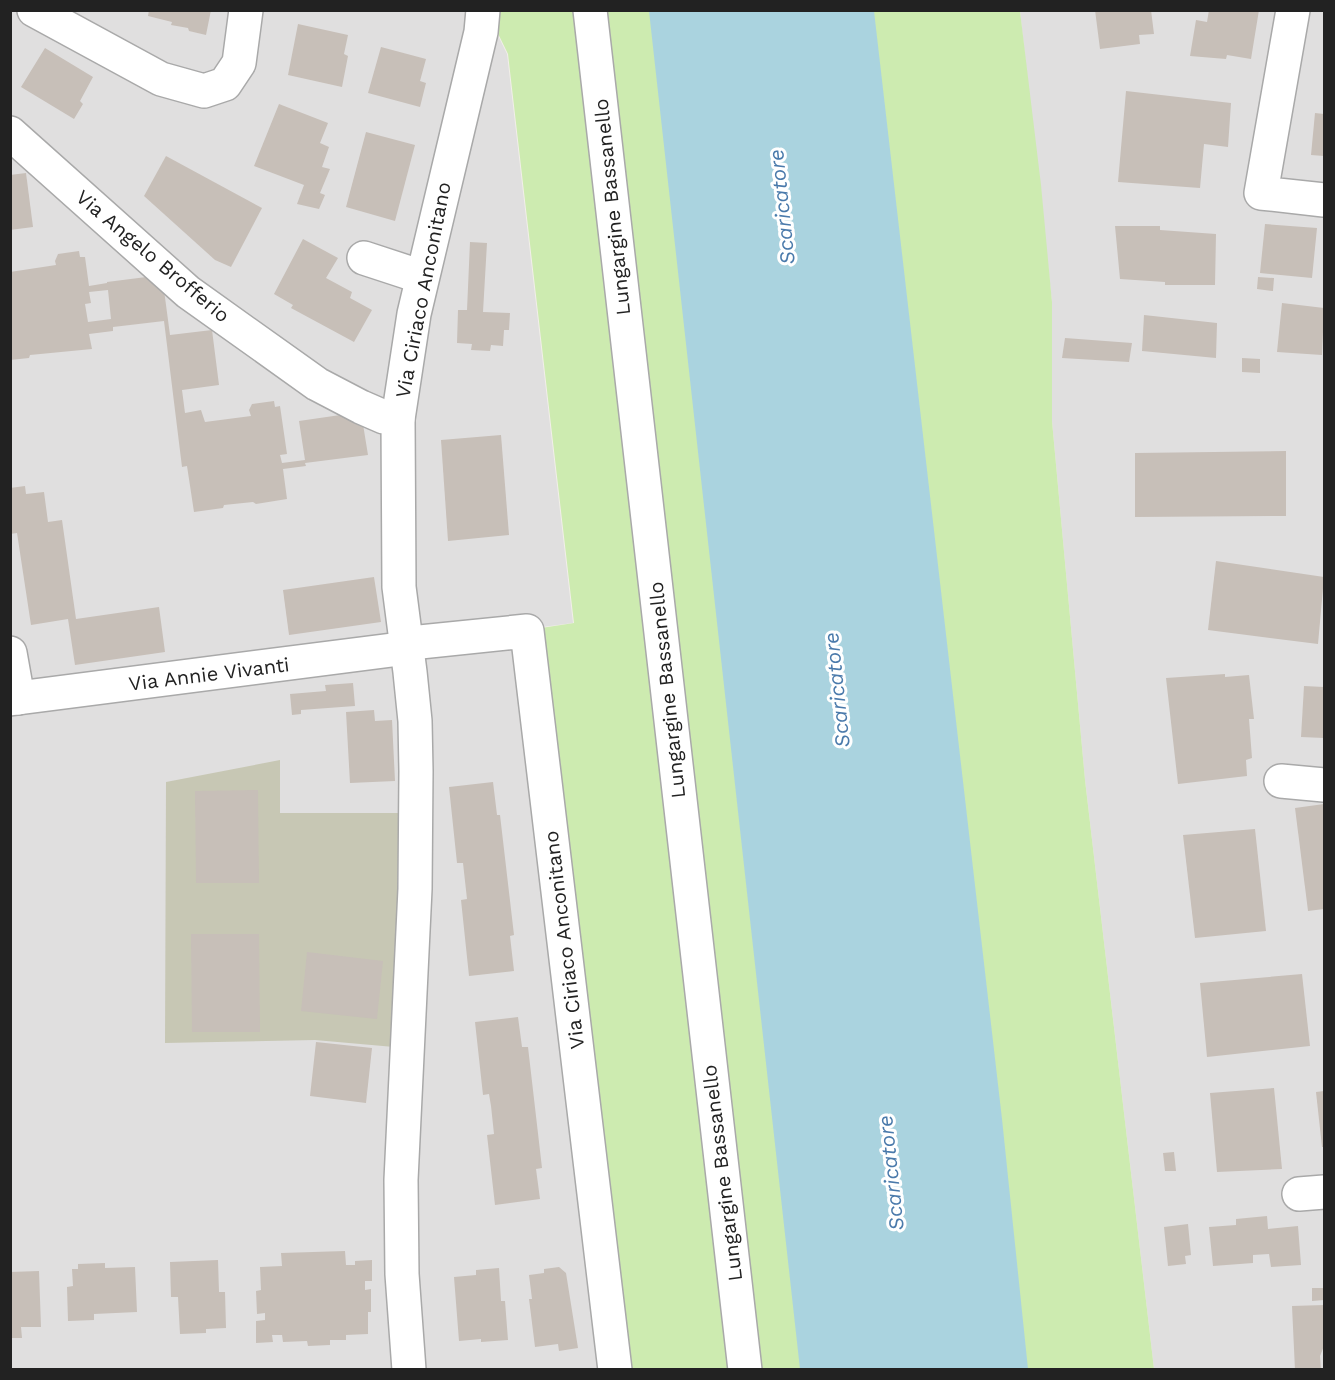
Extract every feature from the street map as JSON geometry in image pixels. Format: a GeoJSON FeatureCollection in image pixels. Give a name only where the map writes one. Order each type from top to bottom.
{"type":"FeatureCollection","features":[{"type":"Feature","properties":{"kind":"street"},"geometry":{"type":"LineString","coordinates":[[34,10],[161,80],[204,91],[225,84],[239,63],[246,10]]}},
{"type":"Feature","properties":{"kind":"street","name":"Via Ciriaco Anconitano"},"geometry":{"type":"LineString","coordinates":[[410,1370],[402,1274],[401,1180],[415,889],[416,771],[415,721],[399,587],[398,419],[414,314],[481,32],[483,10]]}},
{"type":"Feature","properties":{"kind":"street","name":"Lungargine Bassanello"},"geometry":{"type":"LineString","coordinates":[[590,10],[745,1370]]}},
{"type":"Feature","properties":{"kind":"street"},"geometry":{"type":"LineString","coordinates":[[1293,10],[1261,193],[1324,200]]}},
{"type":"Feature","properties":{"kind":"street","name":"Via Angelo Brofferio"},"geometry":{"type":"LineString","coordinates":[[10,134],[188,292],[317,384],[384,417],[398,419]]}},
{"type":"Feature","properties":{"kind":"street"},"geometry":{"type":"LineString","coordinates":[[364,258],[422,277]]}},
{"type":"Feature","properties":{"kind":"street","name":"Via Ciriaco Anconitano"},"geometry":{"type":"LineString","coordinates":[[406,646],[420,642],[527,631],[615,1370]]}},
{"type":"Feature","properties":{"kind":"street","name":"Via Annie Vivanti"},"geometry":{"type":"LineString","coordinates":[[14,699],[392,651],[406,646]]}},
{"type":"Feature","properties":{"kind":"street"},"geometry":{"type":"LineString","coordinates":[[10,653],[14,699]]}},
{"type":"Feature","properties":{"kind":"street"},"geometry":{"type":"LineString","coordinates":[[1281,781],[1324,785]]}},
{"type":"Feature","properties":{"kind":"shaded area"},"geometry":{"type":"Polygon","coordinates":[[[10,11],[486,11],[507,54],[573,623],[527,629],[613,1369],[11,1369],[10,11]]]}},
{"type":"Feature","properties":{"kind":"shaded area"},"geometry":{"type":"Polygon","coordinates":[[[1020,11],[1324,11],[1324,1369],[1154,1369],[1085,780],[1052,421],[1052,302],[1020,11]]]}},
{"type":"Feature","properties":{"kind":"shaded area"},"geometry":{"type":"Polygon","coordinates":[[[280,760],[280,813],[399,813],[394,1047],[315,1040],[165,1043],[166,782],[280,760]]]}},
{"type":"Feature","properties":{"kind":"green space"},"geometry":{"type":"Polygon","coordinates":[[[487,11],[1020,11],[1041,185],[1052,302],[1052,421],[1085,780],[1154,1369],[616,1369],[528,630],[574,623],[508,54],[487,11]]]}},
{"type":"Feature","properties":{"kind":"water","name":"Scaricatore"},"geometry":{"type":"Polygon","coordinates":[[[649,11],[874,11],[1002,1119],[1028,1369],[800,1369],[649,11]]]}},
{"type":"Feature","properties":{"kind":"building"},"geometry":{"type":"Polygon","coordinates":[[[149,10],[211,10],[206,35],[148,16],[149,10]]]}},
{"type":"Feature","properties":{"kind":"building"},"geometry":{"type":"Polygon","coordinates":[[[1095,10],[1151,10],[1154,34],[1139,35],[1140,44],[1100,49],[1095,10]]]}},
{"type":"Feature","properties":{"kind":"building"},"geometry":{"type":"Polygon","coordinates":[[[1209,10],[1259,10],[1251,59],[1227,55],[1226,59],[1190,56],[1196,20],[1207,22],[1209,10]]]}},
{"type":"Feature","properties":{"kind":"building"},"geometry":{"type":"Polygon","coordinates":[[[298,24],[348,35],[344,54],[348,56],[342,87],[288,75],[298,24]]]}},
{"type":"Feature","properties":{"kind":"building"},"geometry":{"type":"Polygon","coordinates":[[[381,47],[426,59],[420,81],[426,83],[420,107],[368,93],[381,47]]]}},
{"type":"Feature","properties":{"kind":"building"},"geometry":{"type":"Polygon","coordinates":[[[45,48],[93,77],[80,101],[83,104],[74,119],[21,87],[45,48]]]}},
{"type":"Feature","properties":{"kind":"building"},"geometry":{"type":"Polygon","coordinates":[[[1126,91],[1231,103],[1228,147],[1204,144],[1200,188],[1118,182],[1126,91]]]}},
{"type":"Feature","properties":{"kind":"building"},"geometry":{"type":"Polygon","coordinates":[[[279,104],[328,123],[320,143],[329,147],[322,167],[330,169],[320,193],[325,195],[319,209],[297,204],[304,185],[254,166],[279,104]]]}},
{"type":"Feature","properties":{"kind":"building"},"geometry":{"type":"Polygon","coordinates":[[[1315,113],[1324,114],[1324,156],[1311,155],[1315,113]]]}},
{"type":"Feature","properties":{"kind":"building"},"geometry":{"type":"Polygon","coordinates":[[[366,132],[415,145],[395,221],[346,207],[366,132]]]}},
{"type":"Feature","properties":{"kind":"building"},"geometry":{"type":"Polygon","coordinates":[[[166,156],[262,208],[231,267],[215,260],[144,196],[166,156]]]}},
{"type":"Feature","properties":{"kind":"building"},"geometry":{"type":"Polygon","coordinates":[[[26,173],[33,227],[10,230],[10,175],[26,173]]]}},
{"type":"Feature","properties":{"kind":"building"},"geometry":{"type":"Polygon","coordinates":[[[1265,224],[1317,228],[1312,278],[1260,273],[1265,224]]]}},
{"type":"Feature","properties":{"kind":"building"},"geometry":{"type":"Polygon","coordinates":[[[1115,226],[1160,226],[1160,230],[1216,234],[1215,285],[1165,285],[1165,282],[1120,279],[1115,226]]]}},
{"type":"Feature","properties":{"kind":"building"},"geometry":{"type":"Polygon","coordinates":[[[303,239],[338,258],[326,278],[352,292],[350,298],[372,310],[354,342],[291,308],[293,305],[274,294],[303,239]]]}},
{"type":"Feature","properties":{"kind":"building"},"geometry":{"type":"Polygon","coordinates":[[[470,242],[487,243],[483,312],[510,313],[509,330],[504,330],[503,346],[491,345],[490,351],[471,350],[472,344],[457,343],[458,310],[467,310],[470,242]]]}},
{"type":"Feature","properties":{"kind":"building"},"geometry":{"type":"Polygon","coordinates":[[[79,251],[80,257],[85,257],[89,286],[162,275],[170,335],[212,330],[219,385],[182,390],[185,413],[201,410],[205,422],[251,416],[249,410],[252,404],[274,401],[275,407],[280,406],[287,454],[280,455],[282,463],[305,460],[299,421],[361,412],[368,455],[305,463],[306,466],[283,469],[287,499],[256,504],[253,502],[224,505],[223,508],[194,512],[187,466],[182,467],[164,321],[113,327],[113,331],[89,334],[92,349],[30,355],[29,358],[10,360],[10,272],[56,265],[58,254],[79,251]],[[108,290],[89,292],[91,303],[85,304],[88,322],[111,319],[108,290]]]}},
{"type":"Feature","properties":{"kind":"building"},"geometry":{"type":"Polygon","coordinates":[[[1258,277],[1274,278],[1273,291],[1257,289],[1258,277]]]}},
{"type":"Feature","properties":{"kind":"building"},"geometry":{"type":"Polygon","coordinates":[[[1282,303],[1324,308],[1322,355],[1277,352],[1282,303]]]}},
{"type":"Feature","properties":{"kind":"building"},"geometry":{"type":"Polygon","coordinates":[[[1144,315],[1217,323],[1216,358],[1142,351],[1144,315]]]}},
{"type":"Feature","properties":{"kind":"building"},"geometry":{"type":"Polygon","coordinates":[[[1065,338],[1132,343],[1129,362],[1062,358],[1065,338]]]}},
{"type":"Feature","properties":{"kind":"building"},"geometry":{"type":"Polygon","coordinates":[[[1242,358],[1260,359],[1260,373],[1242,372],[1242,358]]]}},
{"type":"Feature","properties":{"kind":"building"},"geometry":{"type":"Polygon","coordinates":[[[501,435],[509,535],[448,541],[441,440],[501,435]]]}},
{"type":"Feature","properties":{"kind":"building"},"geometry":{"type":"Polygon","coordinates":[[[1286,451],[1286,516],[1135,517],[1135,453],[1286,451]]]}},
{"type":"Feature","properties":{"kind":"building"},"geometry":{"type":"Polygon","coordinates":[[[25,486],[26,494],[44,492],[48,522],[62,520],[76,619],[159,607],[165,652],[75,665],[68,619],[31,625],[17,533],[10,534],[10,488],[25,486]]]}},
{"type":"Feature","properties":{"kind":"building"},"geometry":{"type":"Polygon","coordinates":[[[1216,561],[1324,577],[1318,644],[1208,630],[1216,561]]]}},
{"type":"Feature","properties":{"kind":"building"},"geometry":{"type":"Polygon","coordinates":[[[374,577],[381,622],[289,635],[283,590],[374,577]]]}},
{"type":"Feature","properties":{"kind":"building"},"geometry":{"type":"Polygon","coordinates":[[[1225,674],[1225,677],[1249,675],[1254,719],[1249,719],[1252,758],[1246,760],[1247,776],[1178,784],[1166,678],[1225,674]]]}},
{"type":"Feature","properties":{"kind":"building"},"geometry":{"type":"Polygon","coordinates":[[[353,683],[355,706],[301,710],[301,714],[292,715],[290,694],[326,691],[325,685],[353,683]]]}},
{"type":"Feature","properties":{"kind":"building"},"geometry":{"type":"Polygon","coordinates":[[[1304,686],[1324,687],[1324,738],[1301,737],[1304,686]]]}},
{"type":"Feature","properties":{"kind":"building"},"geometry":{"type":"Polygon","coordinates":[[[374,710],[375,721],[392,720],[395,781],[350,783],[346,712],[374,710]]]}},
{"type":"Feature","properties":{"kind":"building"},"geometry":{"type":"Polygon","coordinates":[[[493,782],[497,815],[500,815],[514,935],[510,936],[514,971],[469,976],[461,900],[467,899],[463,863],[457,863],[449,787],[493,782]]]}},
{"type":"Feature","properties":{"kind":"building"},"geometry":{"type":"Polygon","coordinates":[[[258,790],[259,883],[196,883],[195,791],[258,790]]]}},
{"type":"Feature","properties":{"kind":"building"},"geometry":{"type":"Polygon","coordinates":[[[1324,804],[1324,909],[1308,911],[1295,808],[1324,804]]]}},
{"type":"Feature","properties":{"kind":"building"},"geometry":{"type":"Polygon","coordinates":[[[1255,829],[1266,931],[1195,938],[1183,835],[1255,829]]]}},
{"type":"Feature","properties":{"kind":"building"},"geometry":{"type":"Polygon","coordinates":[[[191,934],[259,934],[260,1032],[192,1032],[191,934]]]}},
{"type":"Feature","properties":{"kind":"building"},"geometry":{"type":"Polygon","coordinates":[[[307,952],[383,961],[377,1019],[301,1011],[307,952]]]}},
{"type":"Feature","properties":{"kind":"building"},"geometry":{"type":"Polygon","coordinates":[[[1302,974],[1310,1046],[1207,1057],[1200,983],[1302,974]]]}},
{"type":"Feature","properties":{"kind":"building"},"geometry":{"type":"Polygon","coordinates":[[[518,1017],[522,1047],[528,1047],[542,1168],[536,1169],[540,1199],[495,1205],[487,1135],[494,1134],[491,1106],[489,1094],[483,1095],[475,1022],[518,1017]]]}},
{"type":"Feature","properties":{"kind":"building"},"geometry":{"type":"Polygon","coordinates":[[[316,1042],[372,1048],[366,1103],[310,1096],[316,1042]]]}},
{"type":"Feature","properties":{"kind":"building"},"geometry":{"type":"Polygon","coordinates":[[[1274,1088],[1282,1169],[1217,1172],[1210,1093],[1274,1088]]]}},
{"type":"Feature","properties":{"kind":"building"},"geometry":{"type":"Polygon","coordinates":[[[1324,1091],[1324,1147],[1322,1147],[1316,1092],[1324,1091]]]}},
{"type":"Feature","properties":{"kind":"building"},"geometry":{"type":"Polygon","coordinates":[[[1174,1152],[1176,1171],[1165,1171],[1163,1153],[1174,1152]]]}},
{"type":"Feature","properties":{"kind":"building"},"geometry":{"type":"Polygon","coordinates":[[[1267,1216],[1268,1229],[1298,1226],[1301,1265],[1271,1267],[1269,1254],[1253,1255],[1253,1263],[1213,1266],[1209,1227],[1236,1225],[1236,1219],[1267,1216]]]}},
{"type":"Feature","properties":{"kind":"building"},"geometry":{"type":"Polygon","coordinates":[[[1188,1224],[1191,1255],[1185,1256],[1186,1264],[1168,1266],[1164,1227],[1188,1224]]]}},
{"type":"Feature","properties":{"kind":"building"},"geometry":{"type":"Polygon","coordinates":[[[345,1251],[346,1265],[355,1265],[355,1261],[372,1260],[372,1281],[365,1281],[365,1290],[371,1289],[368,1334],[346,1335],[346,1340],[330,1340],[330,1345],[308,1346],[307,1341],[283,1342],[282,1335],[272,1335],[273,1342],[256,1343],[256,1321],[265,1320],[265,1313],[257,1314],[256,1291],[261,1290],[260,1267],[282,1266],[281,1253],[345,1251]]]}},
{"type":"Feature","properties":{"kind":"building"},"geometry":{"type":"Polygon","coordinates":[[[218,1260],[219,1292],[225,1292],[226,1328],[206,1329],[206,1333],[180,1334],[178,1297],[171,1297],[170,1262],[218,1260]]]}},
{"type":"Feature","properties":{"kind":"building"},"geometry":{"type":"Polygon","coordinates":[[[105,1263],[105,1268],[135,1267],[137,1312],[94,1314],[94,1320],[68,1321],[67,1287],[73,1286],[72,1269],[78,1269],[78,1264],[105,1263]]]}},
{"type":"Feature","properties":{"kind":"building"},"geometry":{"type":"Polygon","coordinates":[[[559,1267],[566,1273],[578,1348],[559,1351],[558,1344],[535,1347],[529,1299],[532,1299],[529,1275],[544,1273],[544,1269],[559,1267]]]}},
{"type":"Feature","properties":{"kind":"building"},"geometry":{"type":"Polygon","coordinates":[[[499,1268],[501,1301],[505,1301],[508,1340],[459,1341],[454,1277],[476,1275],[476,1270],[499,1268]]]}},
{"type":"Feature","properties":{"kind":"building"},"geometry":{"type":"Polygon","coordinates":[[[39,1271],[41,1327],[21,1327],[22,1338],[10,1338],[10,1272],[39,1271]]]}},
{"type":"Feature","properties":{"kind":"building"},"geometry":{"type":"Polygon","coordinates":[[[1312,1288],[1324,1288],[1324,1300],[1312,1301],[1312,1288]]]}},
{"type":"Feature","properties":{"kind":"building"},"geometry":{"type":"Polygon","coordinates":[[[1324,1305],[1324,1346],[1320,1356],[1321,1370],[1295,1370],[1292,1306],[1324,1305]]]}}]}
